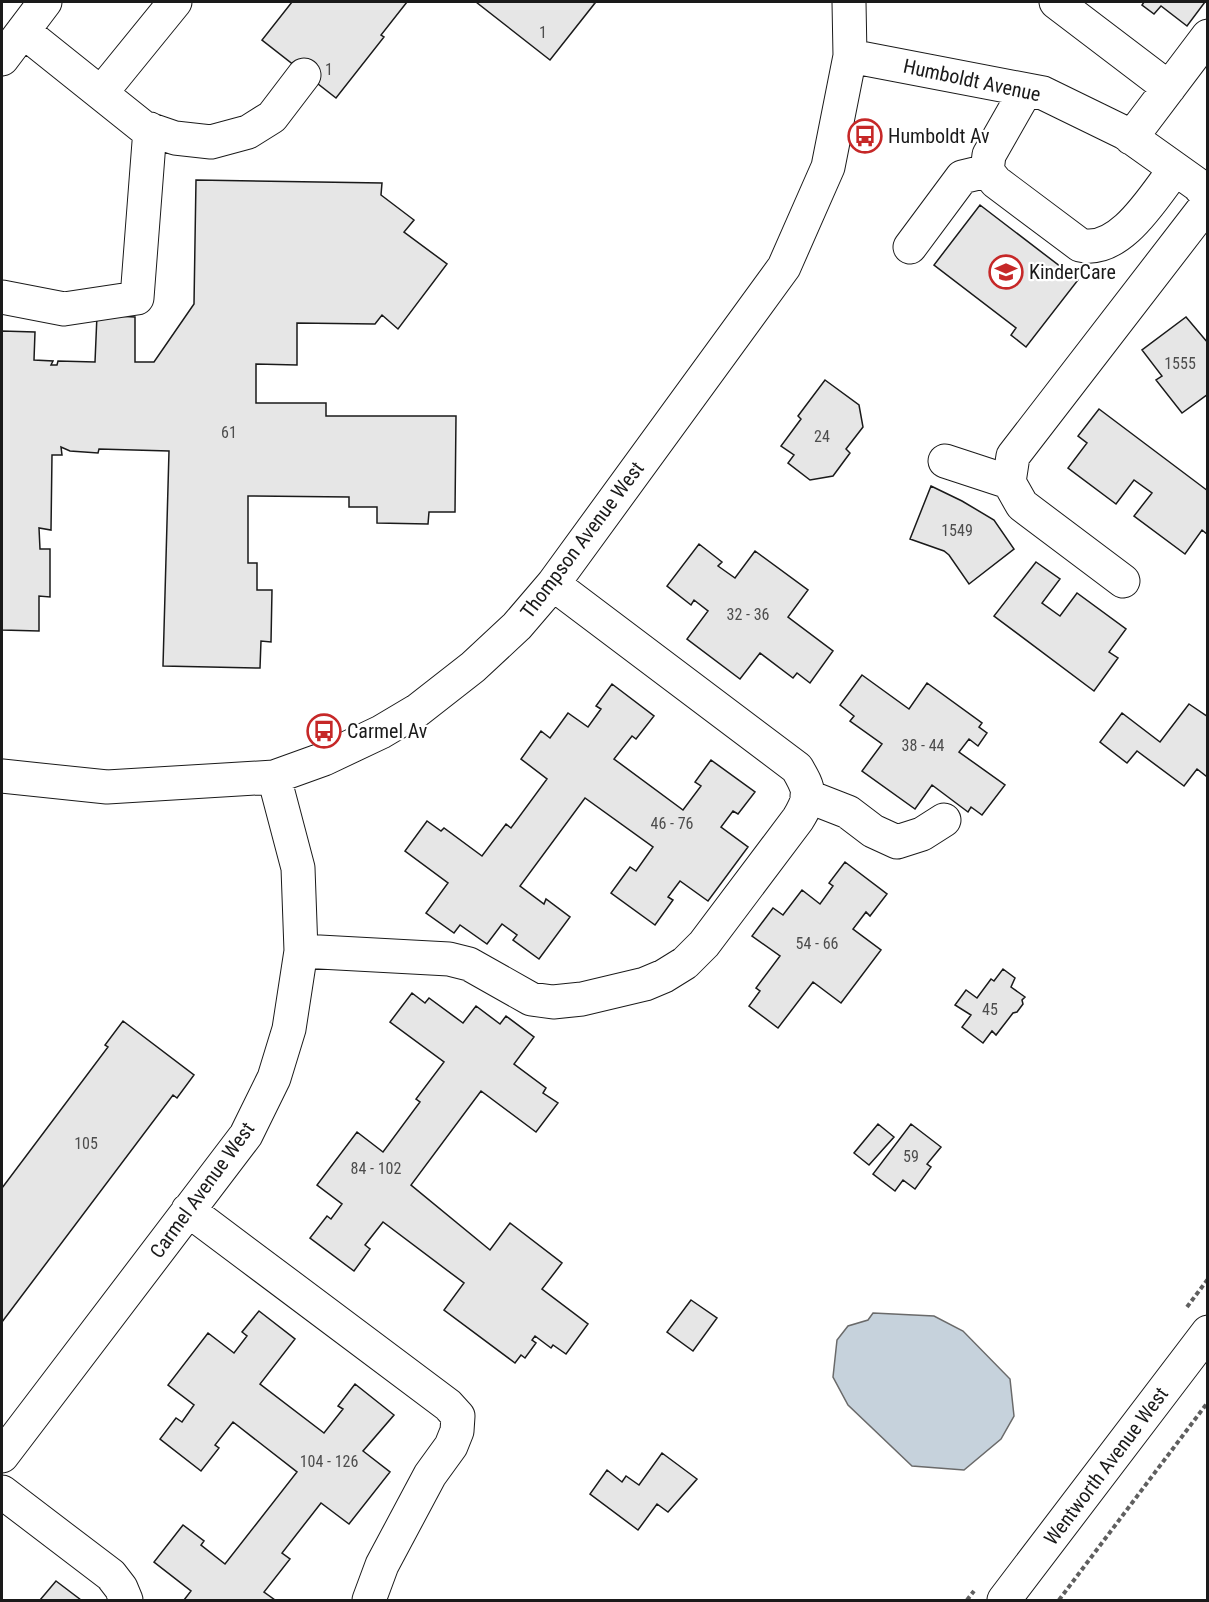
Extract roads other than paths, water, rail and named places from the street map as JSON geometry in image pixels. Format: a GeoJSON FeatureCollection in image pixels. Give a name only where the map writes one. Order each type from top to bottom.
{"type":"FeatureCollection","features":[{"type":"Feature","properties":{"kind":"street"},"geometry":{"type":"LineString","coordinates":[[2,59],[45,2]]}},
{"type":"Feature","properties":{"kind":"street"},"geometry":{"type":"LineString","coordinates":[[101,93],[175,2]]}},
{"type":"Feature","properties":{"kind":"street","name":"Thompson Avenue West"},"geometry":{"type":"LineString","coordinates":[[2,776],[107,787],[274,777],[324,759],[381,732],[418,710],[473,667],[517,626],[553,584],[784,267],[828,167],[850,56],[849,2]]}},
{"type":"Feature","properties":{"kind":"street"},"geometry":{"type":"LineString","coordinates":[[1056,2],[1169,88]]}},
{"type":"Feature","properties":{"kind":"street"},"geometry":{"type":"LineString","coordinates":[[23,31],[143,127],[175,138],[211,142],[248,132],[272,117],[304,75]]}},
{"type":"Feature","properties":{"kind":"street"},"geometry":{"type":"LineString","coordinates":[[1131,138],[1208,36]]}},
{"type":"Feature","properties":{"kind":"street","name":"Humboldt Avenue"},"geometry":{"type":"LineString","coordinates":[[850,56],[1043,93],[1131,138],[1198,185],[1208,197]]}},
{"type":"Feature","properties":{"kind":"street"},"geometry":{"type":"LineString","coordinates":[[1026,90],[989,155],[987,171],[996,182],[1080,245],[1090,248],[1104,244],[1123,232],[1141,213],[1174,169]]}},
{"type":"Feature","properties":{"kind":"street"},"geometry":{"type":"LineString","coordinates":[[2,297],[64,309],[137,298],[150,129]]}},
{"type":"Feature","properties":{"kind":"street"},"geometry":{"type":"LineString","coordinates":[[910,247],[962,177],[987,171]]}},
{"type":"Feature","properties":{"kind":"street"},"geometry":{"type":"LineString","coordinates":[[1123,581],[1022,505],[1009,482],[1012,456],[1208,203]]}},
{"type":"Feature","properties":{"kind":"street"},"geometry":{"type":"LineString","coordinates":[[945,461],[1009,482]]}},
{"type":"Feature","properties":{"kind":"street"},"geometry":{"type":"LineString","coordinates":[[301,951],[449,958],[469,964],[531,999],[553,1002],[582,999],[645,984],[685,963],[704,944],[798,819],[807,804],[807,786],[797,768],[553,584]]}},
{"type":"Feature","properties":{"kind":"street","name":"Carmel Avenue West"},"geometry":{"type":"LineString","coordinates":[[2,1455],[246,1135],[274,1078],[289,1029],[301,951],[298,868],[274,777]]}},
{"type":"Feature","properties":{"kind":"street"},"geometry":{"type":"LineString","coordinates":[[807,796],[848,812],[873,831],[897,842],[922,834],[944,820]]}},
{"type":"Feature","properties":{"kind":"street"},"geometry":{"type":"LineString","coordinates":[[188,1210],[448,1405],[458,1416],[457,1431],[451,1446],[430,1475],[387,1555],[369,1600]]}},
{"type":"Feature","properties":{"kind":"street","name":"Wentworth Avenue West"},"geometry":{"type":"LineString","coordinates":[[1004,1600],[1208,1332]]}},
{"type":"Feature","properties":{"kind":"street"},"geometry":{"type":"LineString","coordinates":[[2,1492],[111,1575],[122,1588],[126,1600]]}},
{"type":"Feature","properties":{"kind":"place","name":"Humboldt Av"},"geometry":{"type":"Point","coordinates":[865,136]}},
{"type":"Feature","properties":{"kind":"place","name":"KinderCare"},"geometry":{"type":"Point","coordinates":[1006,272]}},
{"type":"Feature","properties":{"kind":"place","name":"Carmel Av"},"geometry":{"type":"Point","coordinates":[324,731]}}]}
